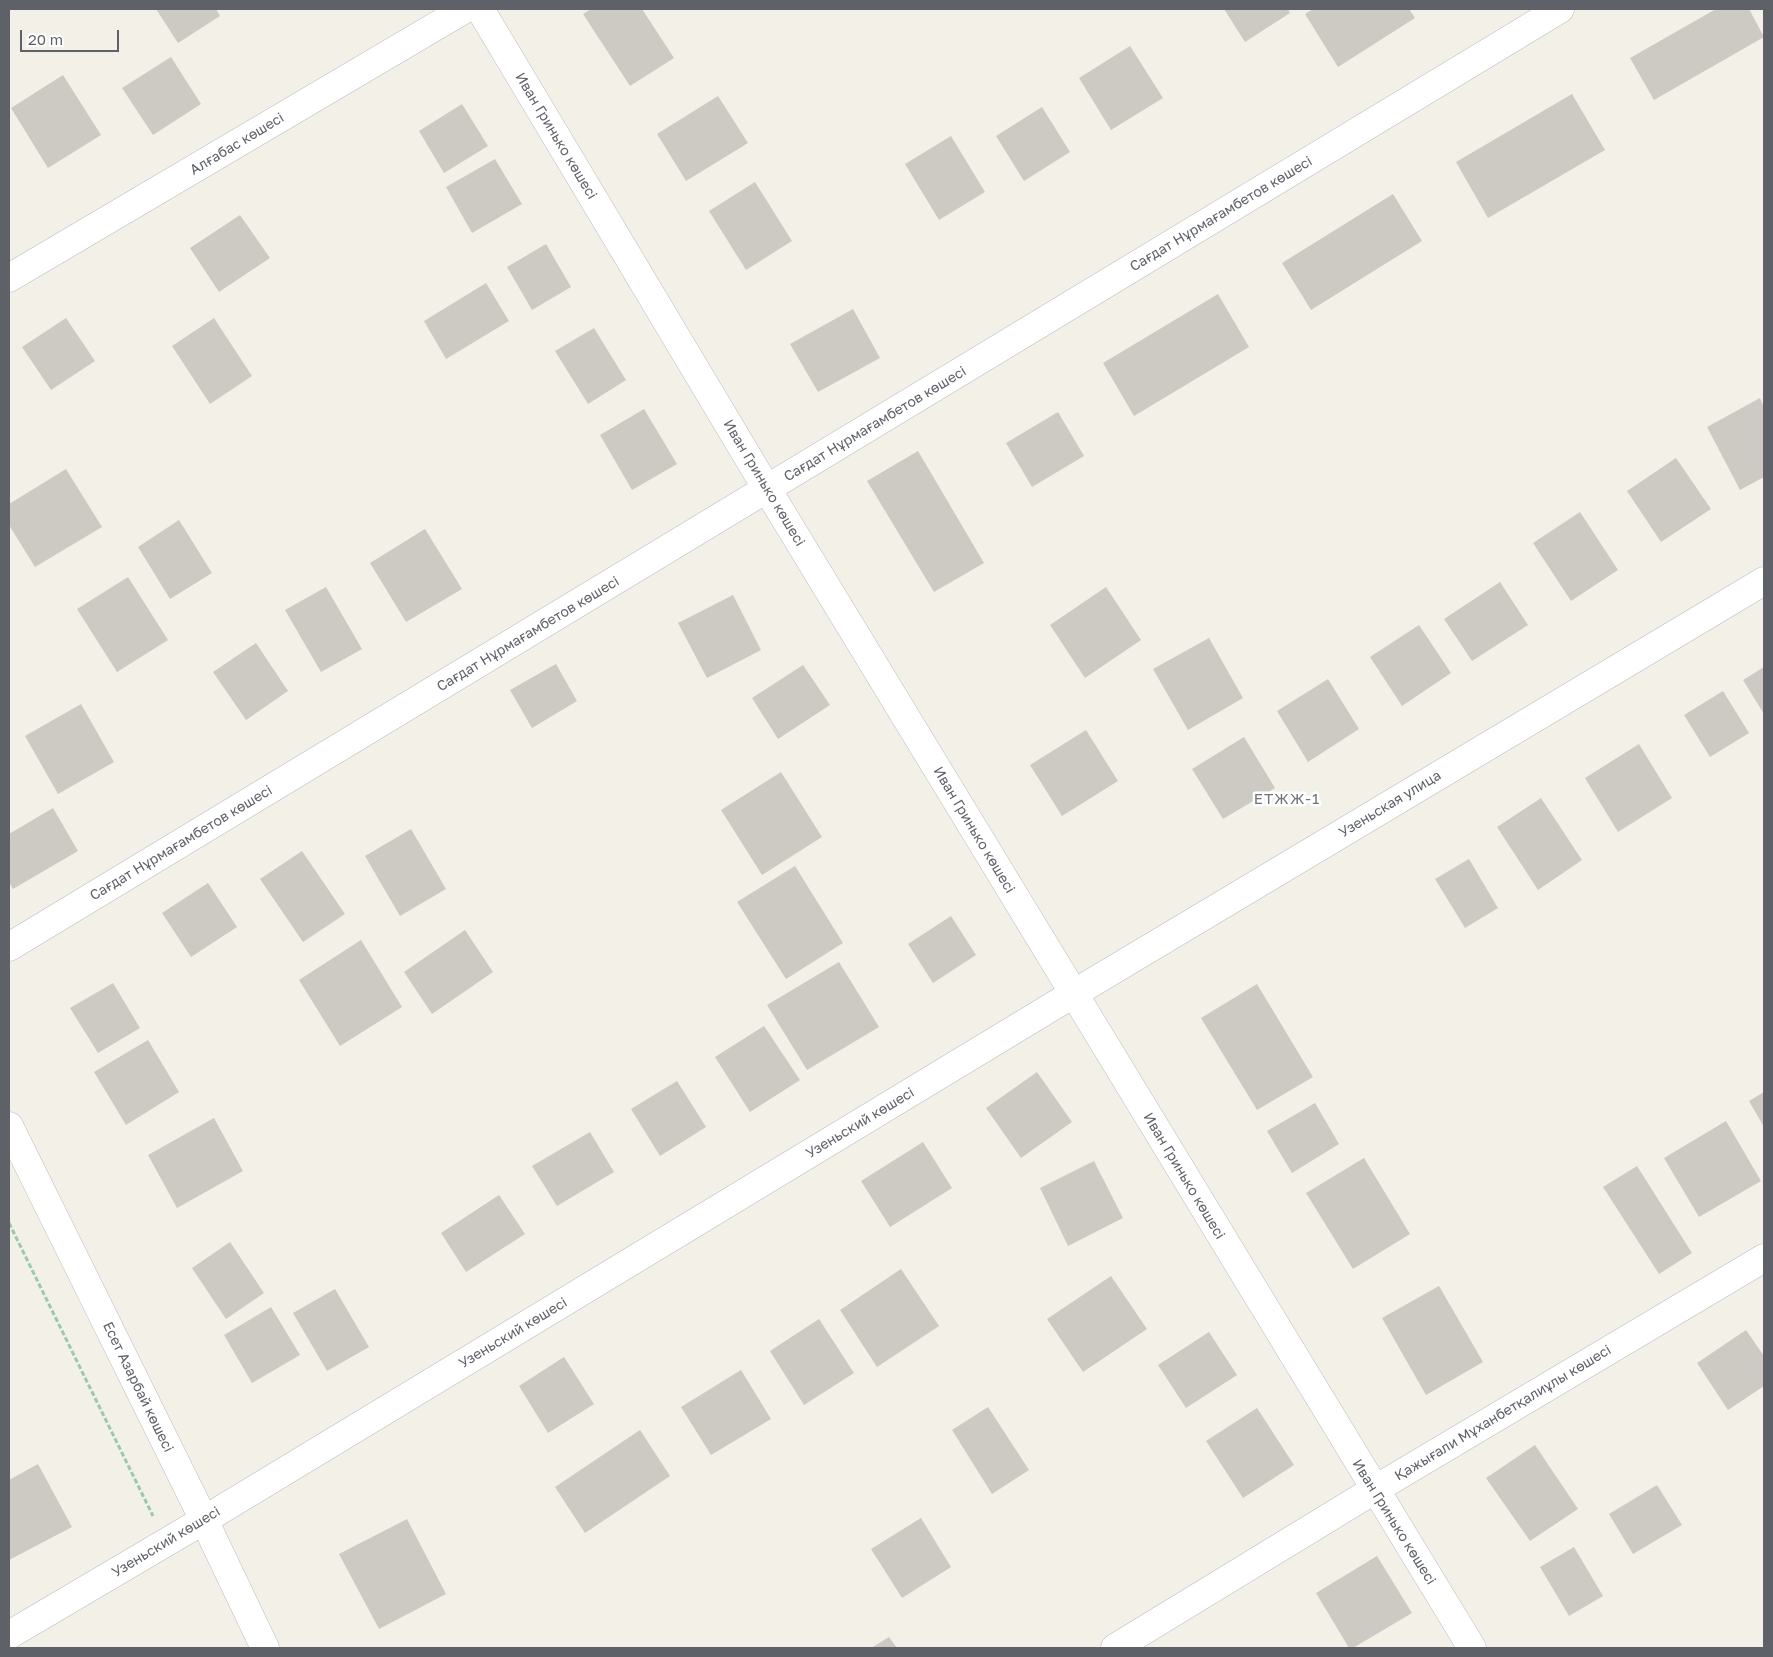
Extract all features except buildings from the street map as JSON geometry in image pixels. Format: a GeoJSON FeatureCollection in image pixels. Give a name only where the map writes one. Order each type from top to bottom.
{"type":"FeatureCollection","features":[{"type":"Feature","properties":{"kind":"street","name":"Алғабас көшесі"},"geometry":{"type":"LineString","coordinates":[[9,278],[466,9]]}},
{"type":"Feature","properties":{"kind":"street","name":"Иван Гринько көшесі"},"geometry":{"type":"LineString","coordinates":[[480,9],[767,489],[1374,1490],[1472,1648]]}},
{"type":"Feature","properties":{"kind":"street","name":"Сағдат Нұрмағамбетов көшесі"},"geometry":{"type":"LineString","coordinates":[[9,947],[1560,9]]}},
{"type":"Feature","properties":{"kind":"street","name":"Узеньская улица"},"geometry":{"type":"LineString","coordinates":[[1016,1028],[1764,581]]}},
{"type":"Feature","properties":{"kind":"street","name":"Узеньский көшесі"},"geometry":{"type":"LineString","coordinates":[[9,1635],[204,1520],[1016,1028]]}},
{"type":"Feature","properties":{"kind":"street","name":"Есет Азарбай көшесі"},"geometry":{"type":"LineString","coordinates":[[9,1126],[204,1520],[265,1648]]}},
{"type":"Feature","properties":{"kind":"street","name":"Қажығали Мұханбетқалиұлы көшесі"},"geometry":{"type":"LineString","coordinates":[[1115,1648],[1374,1490],[1764,1258]]}},
{"type":"Feature","properties":{"kind":"path"},"geometry":{"type":"LineString","coordinates":[[9,1223],[166,1542]]}},
{"type":"Feature","properties":{"kind":"district","name":"ЕТЖЖ-1"},"geometry":{"type":"Point","coordinates":[1287,799]}}]}
